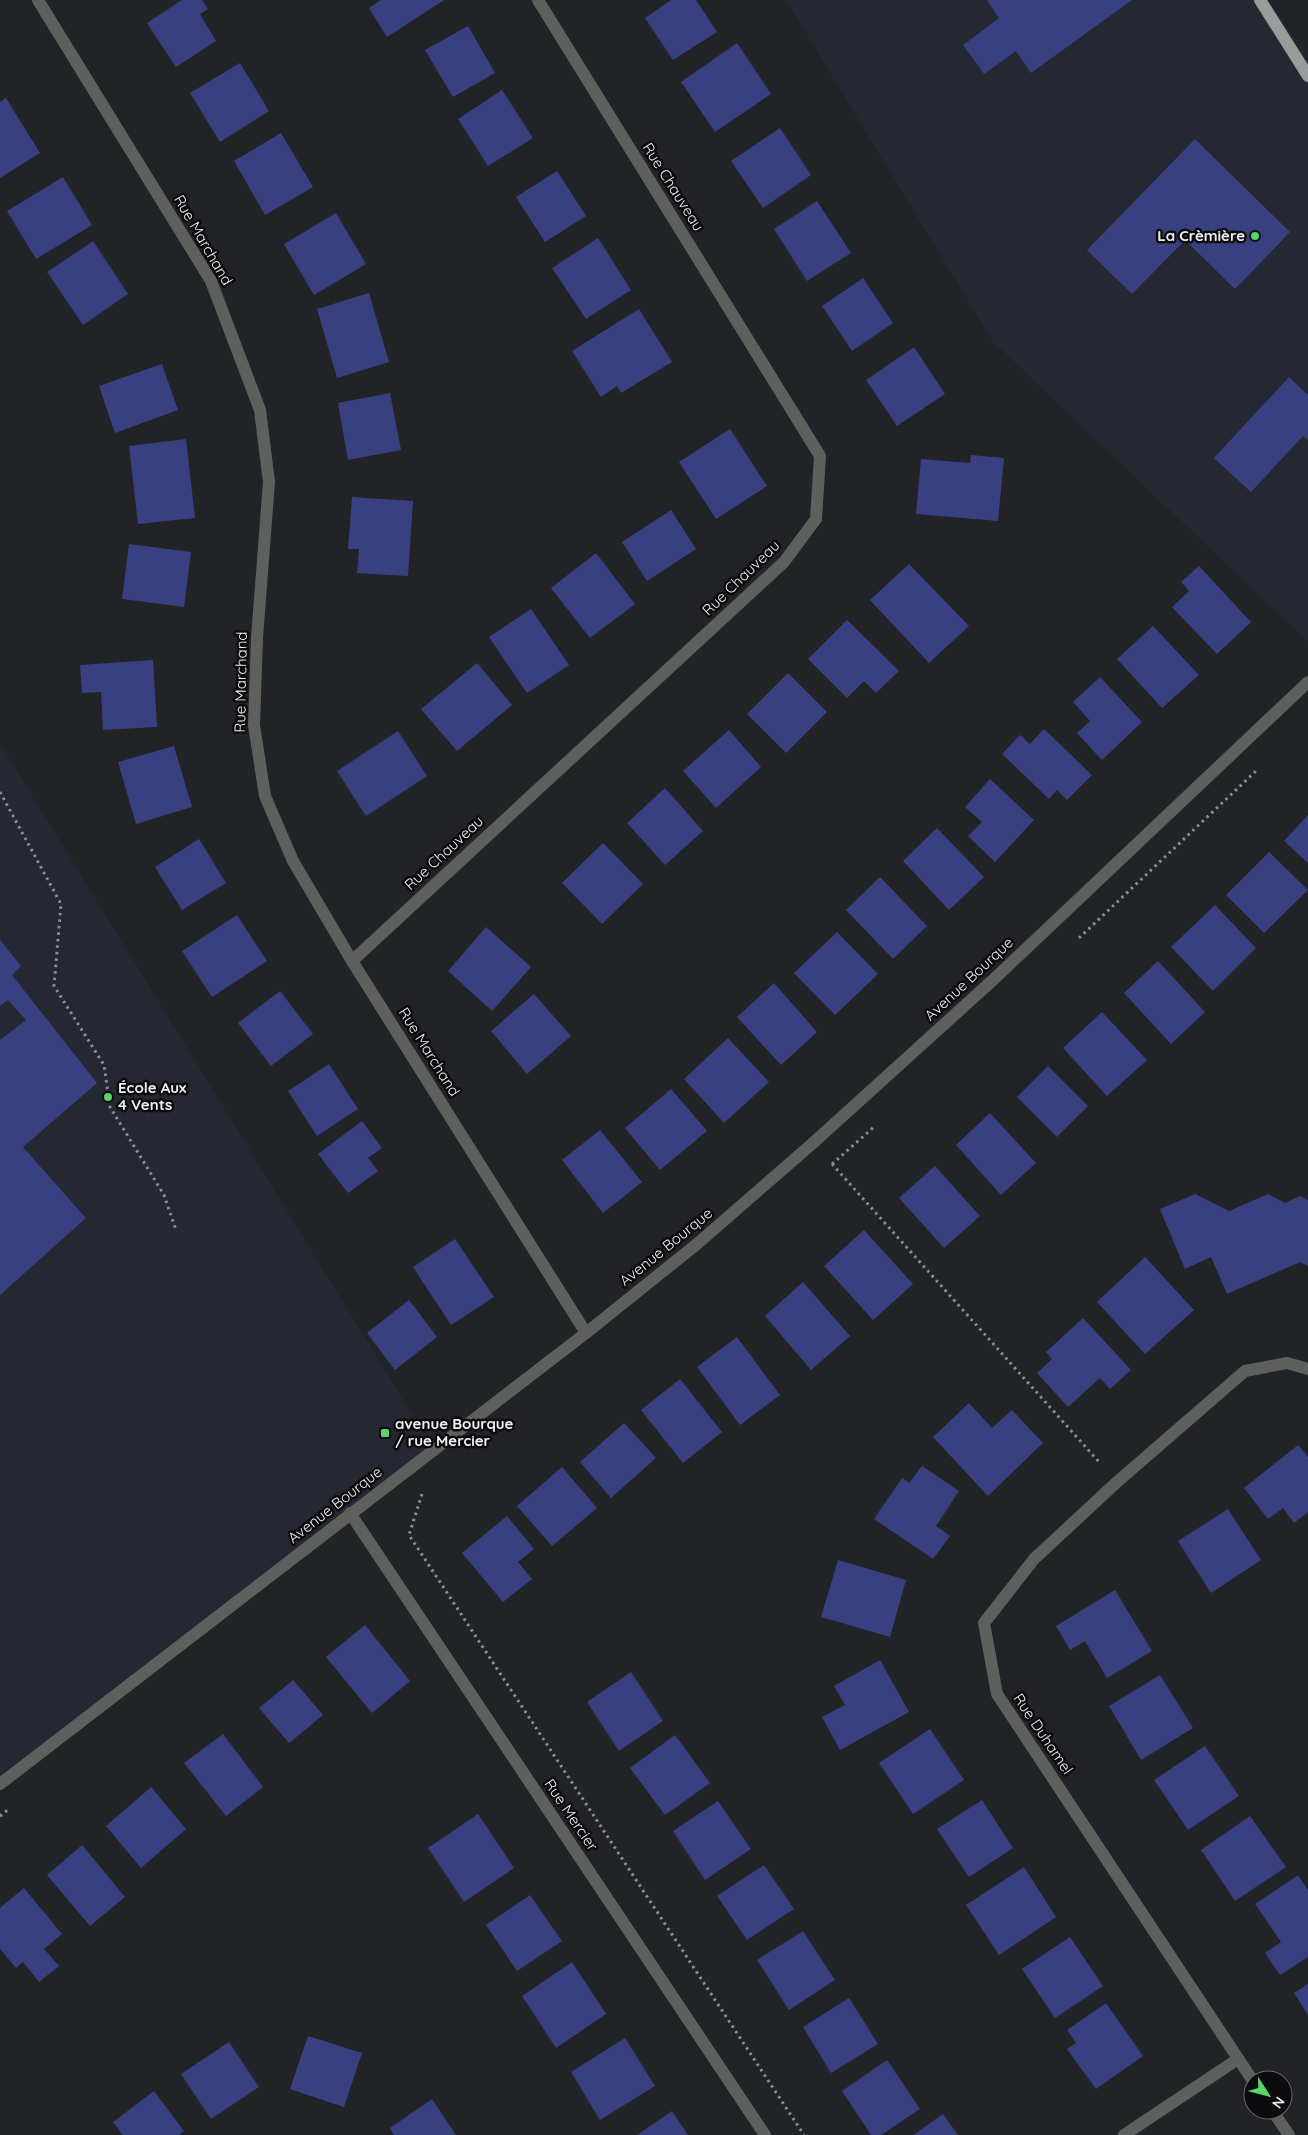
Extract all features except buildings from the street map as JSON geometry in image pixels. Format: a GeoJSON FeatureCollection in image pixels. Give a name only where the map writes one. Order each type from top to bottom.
{"type":"FeatureCollection","features":[{"type":"Feature","properties":{"kind":"main road"},"geometry":{"type":"LineString","coordinates":[[1260,0],[1308,76]]}},
{"type":"Feature","properties":{"kind":"street","name":"Rue Marchand"},"geometry":{"type":"LineString","coordinates":[[38,0],[212,281],[260,410],[269,482],[257,638],[254,725],[265,796],[293,861],[352,961],[586,1333]]}},
{"type":"Feature","properties":{"kind":"street","name":"Rue Chauveau"},"geometry":{"type":"LineString","coordinates":[[352,961],[784,562],[816,518],[820,456],[538,0]]}},
{"type":"Feature","properties":{"kind":"street","name":"Avenue Bourque"},"geometry":{"type":"LineString","coordinates":[[0,1784],[586,1333],[696,1244],[813,1143],[993,980],[1308,682]]}},
{"type":"Feature","properties":{"kind":"street","name":"Rue Duhamel"},"geometry":{"type":"LineString","coordinates":[[1246,2070],[997,1694],[984,1623],[1034,1559],[1117,1482],[1245,1372],[1287,1363],[1308,1369]]}},
{"type":"Feature","properties":{"kind":"street","name":"Rue Mercier"},"geometry":{"type":"LineString","coordinates":[[350,1513],[765,2135]]}},
{"type":"Feature","properties":{"kind":"street"},"geometry":{"type":"LineString","coordinates":[[1124,2135],[1238,2059]]}},
{"type":"Feature","properties":{"kind":"street"},"geometry":{"type":"LineString","coordinates":[[1279,2120],[1289,2135]]}},
{"type":"Feature","properties":{"kind":"path"},"geometry":{"type":"LineString","coordinates":[[0,792],[60,904],[54,986],[104,1065],[110,1107],[164,1195],[176,1230]]}},
{"type":"Feature","properties":{"kind":"path"},"geometry":{"type":"LineString","coordinates":[[813,1143],[1117,1482]]}},
{"type":"Feature","properties":{"kind":"path"},"geometry":{"type":"LineString","coordinates":[[421,1494],[408,1535],[804,2135]]}},
{"type":"Feature","properties":{"kind":"shaded area"},"geometry":{"type":"Polygon","coordinates":[[[786,0],[1268,0],[1308,58],[1308,642],[993,342],[786,0]]]}},
{"type":"Feature","properties":{"kind":"shaded area","name":"École Aux 4 Vents"},"geometry":{"type":"Polygon","coordinates":[[[0,743],[434,1450],[0,1789],[0,743]]]}},
{"type":"Feature","properties":{"kind":"place","name":"La Crèmière"},"geometry":{"type":"Point","coordinates":[1255,236]}},
{"type":"Feature","properties":{"kind":"place","name":"École Aux 4 Vents"},"geometry":{"type":"Point","coordinates":[108,1097]}},
{"type":"Feature","properties":{"kind":"place","name":"avenue Bourque / rue Mercier"},"geometry":{"type":"Point","coordinates":[385,1433]}}]}
